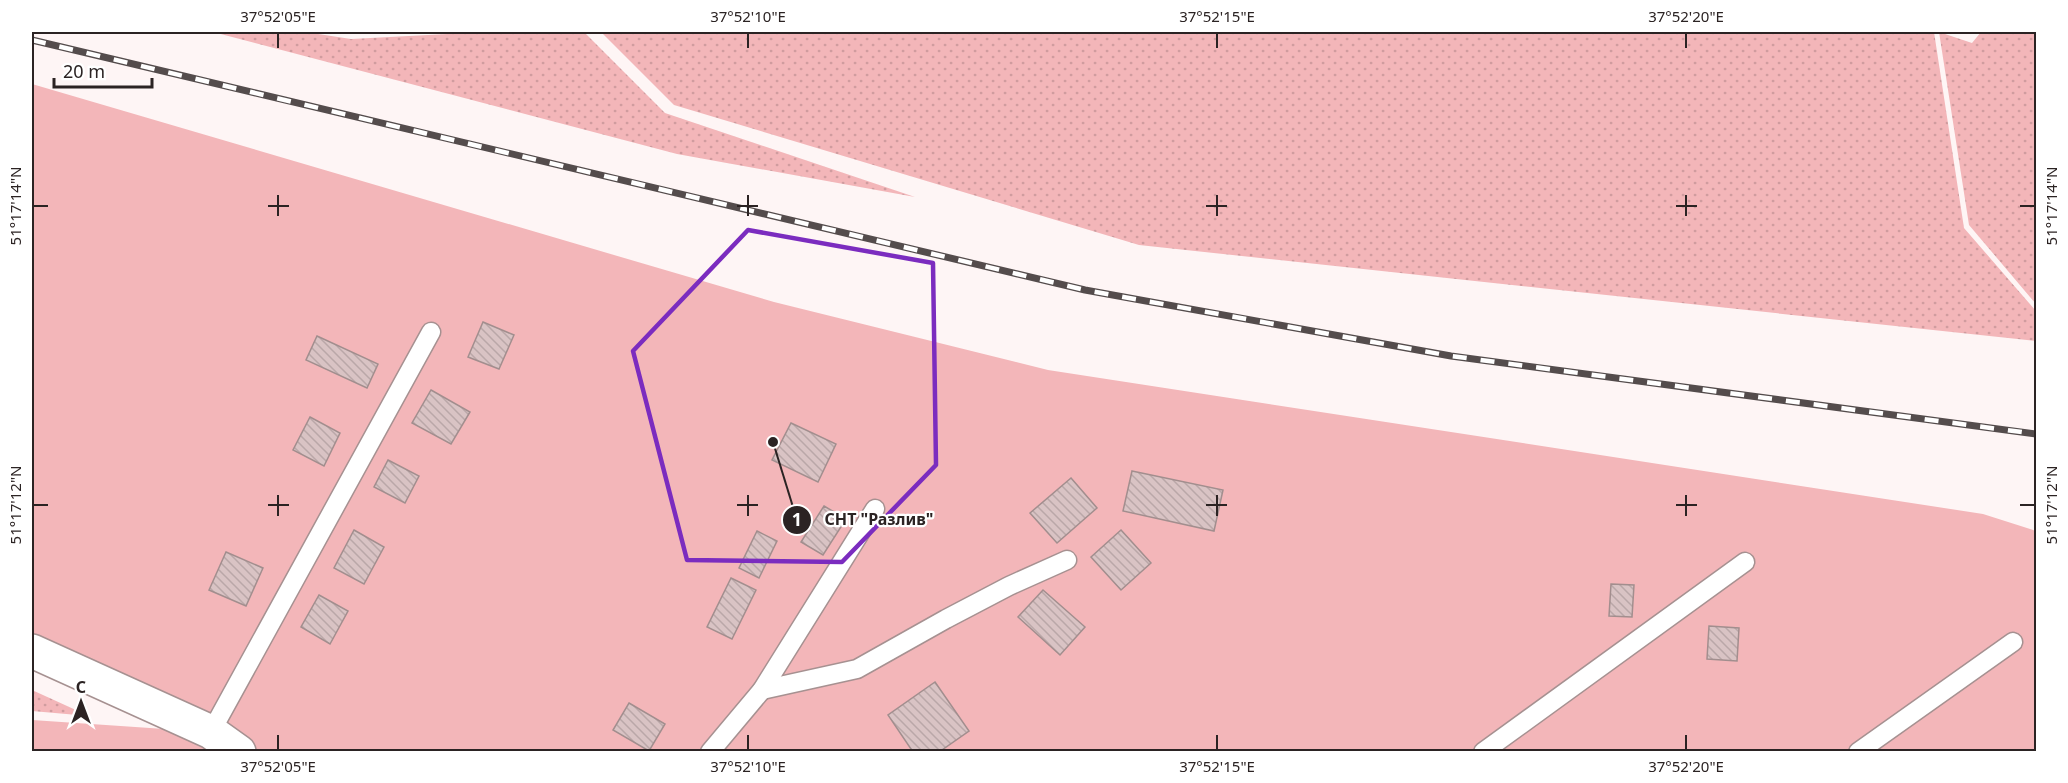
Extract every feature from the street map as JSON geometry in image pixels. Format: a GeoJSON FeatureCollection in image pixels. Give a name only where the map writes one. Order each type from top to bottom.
{"type":"FeatureCollection","features":[{"type":"Feature","properties":{"kind":"street"},"geometry":{"type":"LineString","coordinates":[[32,651],[211,732],[239,752]]}},
{"type":"Feature","properties":{"kind":"lane"},"geometry":{"type":"LineString","coordinates":[[211,732],[431,332]]}},
{"type":"Feature","properties":{"kind":"lane"},"geometry":{"type":"LineString","coordinates":[[710,752],[762,690],[875,509]]}},
{"type":"Feature","properties":{"kind":"lane"},"geometry":{"type":"LineString","coordinates":[[762,690],[857,669],[1009,586],[1068,560]]}},
{"type":"Feature","properties":{"kind":"lane"},"geometry":{"type":"LineString","coordinates":[[1482,752],[1745,562]]}},
{"type":"Feature","properties":{"kind":"lane"},"geometry":{"type":"LineString","coordinates":[[1858,752],[2013,642]]}},
{"type":"Feature","properties":{"kind":"highlighted area"},"geometry":{"type":"Polygon","coordinates":[[[748,230],[933,263],[936,465],[842,562],[687,560],[633,351],[748,230]]]}},
{"type":"Feature","properties":{"kind":"shaded area"},"geometry":{"type":"Polygon","coordinates":[[[213,32],[305,32],[351,39],[486,32],[584,32],[665,113],[915,197],[677,154],[213,32]]]}},
{"type":"Feature","properties":{"kind":"shaded area"},"geometry":{"type":"Polygon","coordinates":[[[601,32],[1934,32],[1964,228],[2036,311],[2036,341],[1139,245],[674,105],[601,32]]]}},
{"type":"Feature","properties":{"kind":"shaded area"},"geometry":{"type":"Polygon","coordinates":[[[1939,32],[1972,43],[1981,32],[2036,32],[2036,304],[1969,225],[1939,32]]]}},
{"type":"Feature","properties":{"kind":"shaded area"},"geometry":{"type":"Polygon","coordinates":[[[32,84],[774,302],[1048,370],[1983,514],[2036,531],[2036,751],[32,751],[32,720],[209,732],[32,651],[32,84]]]}},
{"type":"Feature","properties":{"kind":"shaded area"},"geometry":{"type":"Polygon","coordinates":[[[32,690],[89,716],[32,711],[32,690]]]}},
{"type":"Feature","properties":{"kind":"building"},"geometry":{"type":"Polygon","coordinates":[[[483,322],[514,335],[499,369],[468,357],[483,322]]]}},
{"type":"Feature","properties":{"kind":"building"},"geometry":{"type":"Polygon","coordinates":[[[317,336],[378,364],[367,388],[306,360],[317,336]]]}},
{"type":"Feature","properties":{"kind":"building"},"geometry":{"type":"Polygon","coordinates":[[[431,390],[470,412],[451,444],[412,423],[431,390]]]}},
{"type":"Feature","properties":{"kind":"building"},"geometry":{"type":"Polygon","coordinates":[[[310,417],[340,433],[324,466],[293,450],[310,417]]]}},
{"type":"Feature","properties":{"kind":"building"},"geometry":{"type":"Polygon","coordinates":[[[791,423],[836,444],[818,482],[772,460],[791,423]]]}},
{"type":"Feature","properties":{"kind":"building"},"geometry":{"type":"Polygon","coordinates":[[[388,460],[419,476],[405,503],[374,487],[388,460]]]}},
{"type":"Feature","properties":{"kind":"building"},"geometry":{"type":"Polygon","coordinates":[[[1132,471],[1223,490],[1214,531],[1123,511],[1132,471]]]}},
{"type":"Feature","properties":{"kind":"building"},"geometry":{"type":"Polygon","coordinates":[[[1071,478],[1097,508],[1057,543],[1030,513],[1071,478]]]}},
{"type":"Feature","properties":{"kind":"building"},"geometry":{"type":"Polygon","coordinates":[[[824,506],[846,519],[823,555],[801,542],[824,506]]]}},
{"type":"Feature","properties":{"kind":"building"},"geometry":{"type":"Polygon","coordinates":[[[354,530],[384,547],[364,584],[334,568],[354,530]]]}},
{"type":"Feature","properties":{"kind":"building"},"geometry":{"type":"Polygon","coordinates":[[[1121,530],[1151,563],[1121,590],[1091,557],[1121,530]]]}},
{"type":"Feature","properties":{"kind":"building"},"geometry":{"type":"Polygon","coordinates":[[[757,531],[777,541],[759,578],[739,568],[757,531]]]}},
{"type":"Feature","properties":{"kind":"building"},"geometry":{"type":"Polygon","coordinates":[[[226,552],[263,568],[246,606],[209,590],[226,552]]]}},
{"type":"Feature","properties":{"kind":"building"},"geometry":{"type":"Polygon","coordinates":[[[731,578],[756,590],[732,639],[707,627],[731,578]]]}},
{"type":"Feature","properties":{"kind":"building"},"geometry":{"type":"Polygon","coordinates":[[[1611,584],[1634,585],[1632,617],[1609,616],[1611,584]]]}},
{"type":"Feature","properties":{"kind":"building"},"geometry":{"type":"Polygon","coordinates":[[[1043,590],[1085,627],[1060,655],[1018,617],[1043,590]]]}},
{"type":"Feature","properties":{"kind":"building"},"geometry":{"type":"Polygon","coordinates":[[[319,595],[348,611],[330,644],[301,627],[319,595]]]}},
{"type":"Feature","properties":{"kind":"building"},"geometry":{"type":"Polygon","coordinates":[[[1709,626],[1739,628],[1737,661],[1707,659],[1709,626]]]}},
{"type":"Feature","properties":{"kind":"building"},"geometry":{"type":"Polygon","coordinates":[[[935,682],[969,731],[939,752],[913,752],[888,715],[935,682]]]}},
{"type":"Feature","properties":{"kind":"building"},"geometry":{"type":"Polygon","coordinates":[[[629,703],[665,724],[649,751],[613,730],[629,703]]]}},
{"type":"Feature","properties":{"kind":"railway"},"geometry":{"type":"LineString","coordinates":[[32,40],[1085,290],[1451,356],[2036,434]]}},
{"type":"Feature","properties":{"kind":"place","name":"СНТ \"Разлив\""},"geometry":{"type":"Point","coordinates":[773,442]}}]}
